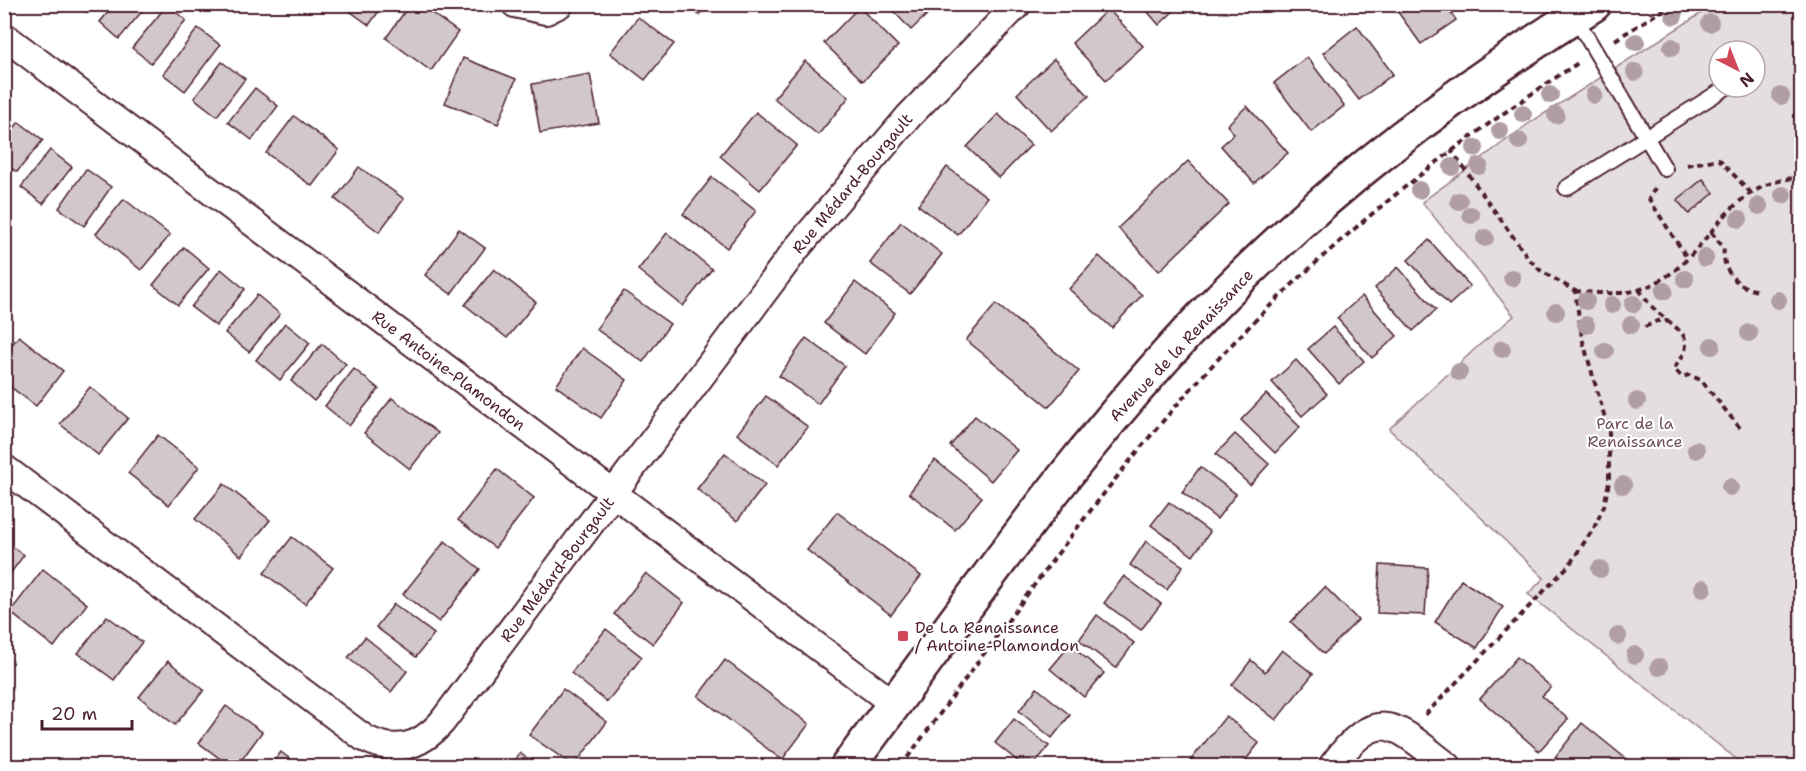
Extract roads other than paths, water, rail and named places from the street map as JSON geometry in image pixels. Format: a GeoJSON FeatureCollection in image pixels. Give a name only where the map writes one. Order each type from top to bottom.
{"type":"FeatureCollection","features":[{"type":"Feature","properties":{"kind":"street"},"geometry":{"type":"LineString","coordinates":[[515,4],[546,11],[560,4]]}},
{"type":"Feature","properties":{"kind":"street","name":"Rue Médard-Bourgault"},"geometry":{"type":"LineString","coordinates":[[4,468],[364,738],[395,748],[414,745],[438,726],[797,248],[852,181],[939,83],[1018,4]]}},
{"type":"Feature","properties":{"kind":"street","name":"Avenue de la Renaissance"},"geometry":{"type":"LineString","coordinates":[[848,766],[1089,448],[1179,342],[1243,275],[1325,199],[1437,109],[1585,11]]}},
{"type":"Feature","properties":{"kind":"street","name":"Rue Antoine-Plamondon"},"geometry":{"type":"LineString","coordinates":[[4,36],[894,704]]}},
{"type":"Feature","properties":{"kind":"street"},"geometry":{"type":"LineString","coordinates":[[1332,766],[1358,737],[1371,728],[1383,725],[1399,730],[1448,766]]}},
{"type":"Feature","properties":{"kind":"lane"},"geometry":{"type":"LineString","coordinates":[[1585,11],[1646,138],[1665,169]]}},
{"type":"Feature","properties":{"kind":"lane"},"geometry":{"type":"LineString","coordinates":[[1566,188],[1708,99]]}},
{"type":"Feature","properties":{"kind":"place","name":"De La Renaissance / Antoine-Plamondon"},"geometry":{"type":"Point","coordinates":[903,636]}},
{"type":"Feature","properties":{"kind":"park label","name":"Parc de la Renaissance"},"geometry":{"type":"Point","coordinates":[1635,432]}}]}
